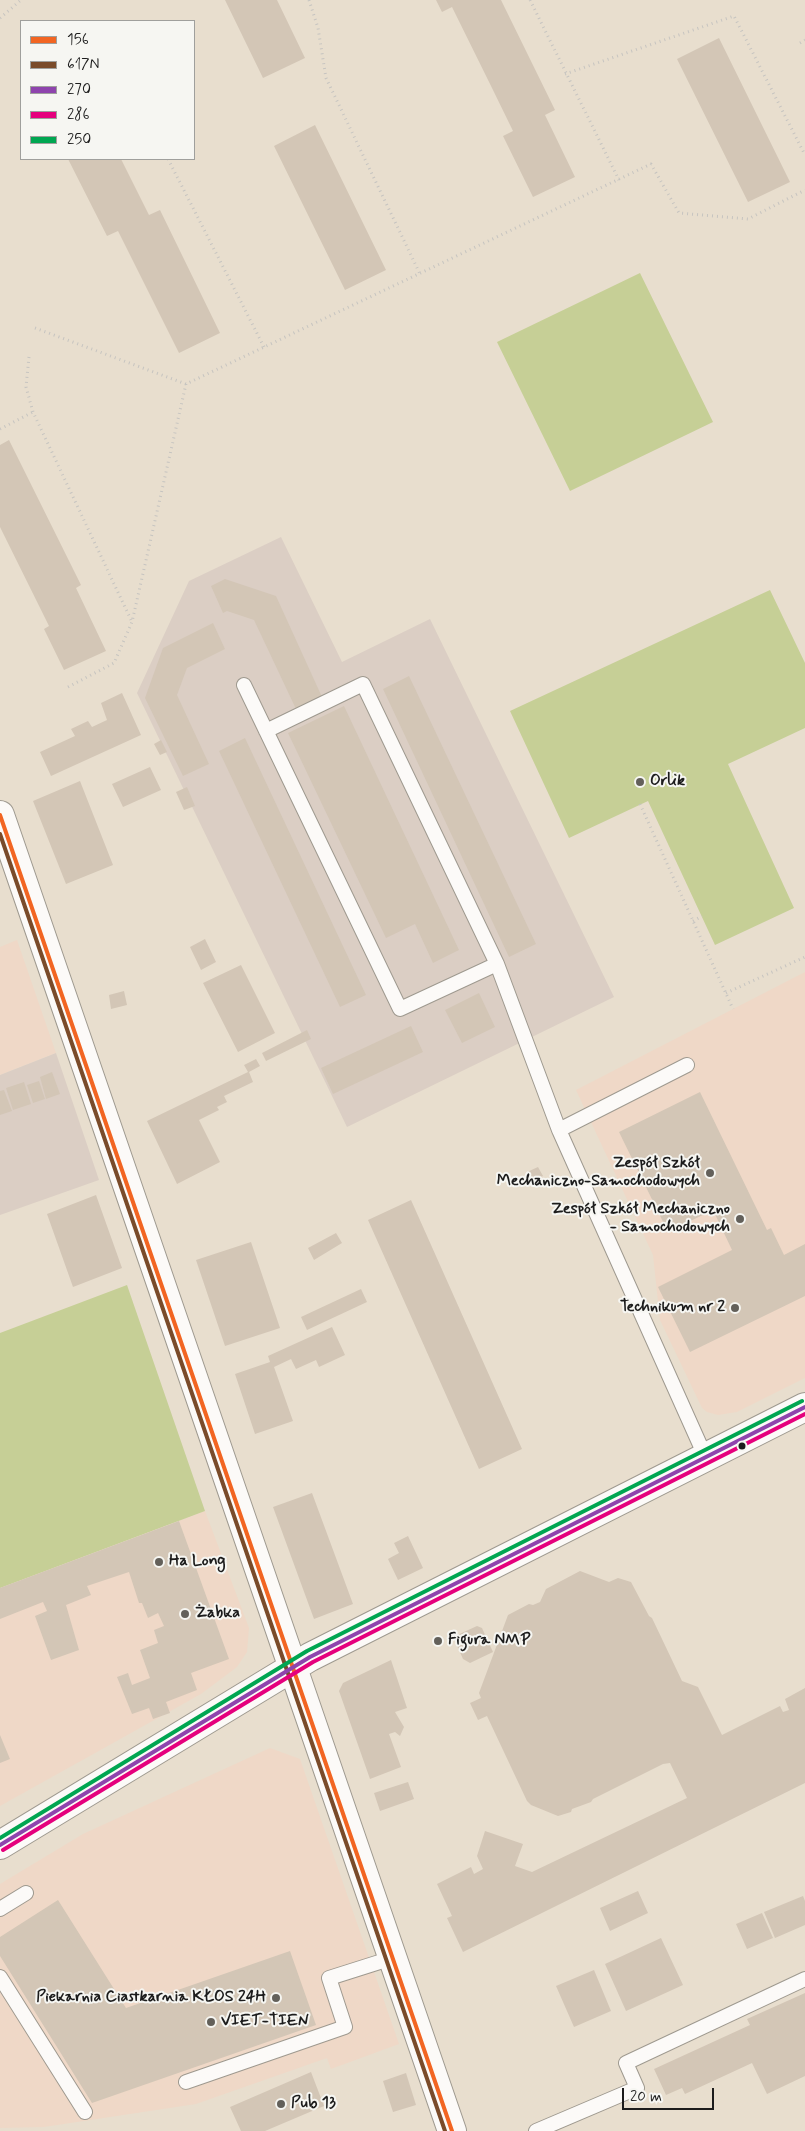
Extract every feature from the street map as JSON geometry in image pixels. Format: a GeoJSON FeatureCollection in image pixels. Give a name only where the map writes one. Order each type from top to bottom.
{"type":"FeatureCollection","features":[{"type":"Feature","properties":{"kind":"street"},"geometry":{"type":"LineString","coordinates":[[0,815],[452,2131]]}},
{"type":"Feature","properties":{"kind":"street"},"geometry":{"type":"LineString","coordinates":[[0,1845],[293,1667],[705,1456],[805,1407]]}},
{"type":"Feature","properties":{"kind":"lane"},"geometry":{"type":"LineString","coordinates":[[266,731],[363,684],[497,964],[559,1130],[705,1456]]}},
{"type":"Feature","properties":{"kind":"lane"},"geometry":{"type":"LineString","coordinates":[[244,685],[400,1009],[497,964]]}},
{"type":"Feature","properties":{"kind":"lane"},"geometry":{"type":"LineString","coordinates":[[559,1130],[687,1066]]}},
{"type":"Feature","properties":{"kind":"lane"},"geometry":{"type":"LineString","coordinates":[[0,1909],[26,1893]]}},
{"type":"Feature","properties":{"kind":"lane"},"geometry":{"type":"LineString","coordinates":[[186,2082],[345,2027],[328,1978],[392,1958]]}},
{"type":"Feature","properties":{"kind":"lane"},"geometry":{"type":"LineString","coordinates":[[0,1977],[84,2112]]}},
{"type":"Feature","properties":{"kind":"lane"},"geometry":{"type":"LineString","coordinates":[[536,2131],[637,2088],[626,2063],[805,1979]]}},
{"type":"Feature","properties":{"kind":"path"},"geometry":{"type":"LineString","coordinates":[[0,18],[20,0]]}},
{"type":"Feature","properties":{"kind":"path"},"geometry":{"type":"LineString","coordinates":[[309,0],[318,28],[326,78],[420,274]]}},
{"type":"Feature","properties":{"kind":"path"},"geometry":{"type":"LineString","coordinates":[[530,0],[619,180]]}},
{"type":"Feature","properties":{"kind":"path"},"geometry":{"type":"LineString","coordinates":[[565,74],[734,16],[805,155]]}},
{"type":"Feature","properties":{"kind":"path"},"geometry":{"type":"LineString","coordinates":[[800,43],[805,40]]}},
{"type":"Feature","properties":{"kind":"path"},"geometry":{"type":"LineString","coordinates":[[169,160],[264,347]]}},
{"type":"Feature","properties":{"kind":"path"},"geometry":{"type":"LineString","coordinates":[[35,328],[186,384],[651,164],[679,213],[748,219],[805,190]]}},
{"type":"Feature","properties":{"kind":"path"},"geometry":{"type":"LineString","coordinates":[[29,357],[26,387],[33,412],[132,622]]}},
{"type":"Feature","properties":{"kind":"path"},"geometry":{"type":"LineString","coordinates":[[68,687],[114,663],[132,622],[186,384]]}},
{"type":"Feature","properties":{"kind":"path"},"geometry":{"type":"LineString","coordinates":[[0,429],[33,412]]}},
{"type":"Feature","properties":{"kind":"path"},"geometry":{"type":"LineString","coordinates":[[640,804],[733,1009]]}},
{"type":"Feature","properties":{"kind":"path"},"geometry":{"type":"LineString","coordinates":[[693,921],[702,916]]}},
{"type":"Feature","properties":{"kind":"path"},"geometry":{"type":"LineString","coordinates":[[726,993],[805,957]]}},
{"type":"Feature","properties":{"kind":"shaded area"},"geometry":{"type":"Polygon","coordinates":[[[281,537],[342,662],[430,619],[614,997],[347,1127],[137,693],[189,581],[281,537]]]}},
{"type":"Feature","properties":{"kind":"shaded area"},"geometry":{"type":"Polygon","coordinates":[[[17,940],[56,1053],[0,1075],[0,947],[17,940]]]}},
{"type":"Feature","properties":{"kind":"shaded area","name":"Zespół Szkół Mechaniczno-Samochodowych"},"geometry":{"type":"Polygon","coordinates":[[[805,972],[805,1378],[737,1412],[718,1415],[707,1412],[702,1408],[660,1320],[653,1255],[576,1090],[805,972]]]}},
{"type":"Feature","properties":{"kind":"shaded area"},"geometry":{"type":"Polygon","coordinates":[[[56,1053],[99,1180],[0,1215],[0,1075],[56,1053]]]}},
{"type":"Feature","properties":{"kind":"shaded area"},"geometry":{"type":"Polygon","coordinates":[[[205,1511],[249,1628],[247,1652],[237,1667],[201,1694],[0,1806],[0,1588],[205,1511]]]}},
{"type":"Feature","properties":{"kind":"shaded area"},"geometry":{"type":"Polygon","coordinates":[[[270,1748],[300,1759],[399,2044],[331,2069],[327,2058],[196,2104],[44,2127],[0,2128],[0,1884],[83,1834],[270,1748]]]}},
{"type":"Feature","properties":{"kind":"green space"},"geometry":{"type":"Polygon","coordinates":[[[640,273],[713,422],[570,491],[497,342],[640,273]]]}},
{"type":"Feature","properties":{"kind":"green space","name":"Orlik"},"geometry":{"type":"Polygon","coordinates":[[[770,590],[805,663],[805,728],[728,764],[794,908],[715,945],[648,801],[569,838],[510,711],[770,590]]]}},
{"type":"Feature","properties":{"kind":"green space"},"geometry":{"type":"Polygon","coordinates":[[[127,1285],[205,1511],[0,1588],[0,1333],[127,1285]]]}},
{"type":"Feature","properties":{"kind":"building"},"geometry":{"type":"Polygon","coordinates":[[[225,0],[277,0],[305,58],[263,78],[225,0]]]}},
{"type":"Feature","properties":{"kind":"building"},"geometry":{"type":"Polygon","coordinates":[[[436,0],[501,0],[555,110],[545,115],[575,177],[533,197],[503,136],[513,131],[492,88],[452,7],[442,12],[436,0]]]}},
{"type":"Feature","properties":{"kind":"building"},"geometry":{"type":"Polygon","coordinates":[[[719,38],[790,182],[748,202],[677,59],[719,38]]]}},
{"type":"Feature","properties":{"kind":"building"},"geometry":{"type":"Polygon","coordinates":[[[315,125],[386,270],[345,290],[274,146],[315,125]]]}},
{"type":"Feature","properties":{"kind":"building"},"geometry":{"type":"Polygon","coordinates":[[[69,160],[122,160],[149,215],[160,210],[220,333],[179,353],[118,231],[107,236],[69,160]]]}},
{"type":"Feature","properties":{"kind":"building"},"geometry":{"type":"Polygon","coordinates":[[[9,440],[81,585],[76,588],[106,651],[64,670],[44,629],[49,626],[0,527],[0,445],[9,440]]]}},
{"type":"Feature","properties":{"kind":"building"},"geometry":{"type":"Polygon","coordinates":[[[225,579],[276,596],[322,697],[296,709],[254,620],[227,611],[223,613],[211,586],[225,579]]]}},
{"type":"Feature","properties":{"kind":"building"},"geometry":{"type":"Polygon","coordinates":[[[213,623],[225,649],[187,668],[177,695],[209,764],[183,776],[145,698],[163,648],[213,623]]]}},
{"type":"Feature","properties":{"kind":"building"},"geometry":{"type":"Polygon","coordinates":[[[409,676],[536,944],[509,957],[383,689],[409,676]]]}},
{"type":"Feature","properties":{"kind":"building"},"geometry":{"type":"Polygon","coordinates":[[[122,693],[141,735],[51,776],[40,752],[75,736],[71,729],[88,721],[92,727],[107,720],[101,703],[122,693]]]}},
{"type":"Feature","properties":{"kind":"building"},"geometry":{"type":"Polygon","coordinates":[[[344,706],[459,950],[433,963],[415,924],[386,938],[288,733],[344,706]]]}},
{"type":"Feature","properties":{"kind":"building"},"geometry":{"type":"Polygon","coordinates":[[[245,738],[366,995],[340,1007],[219,751],[245,738]]]}},
{"type":"Feature","properties":{"kind":"building"},"geometry":{"type":"Polygon","coordinates":[[[161,740],[167,752],[160,755],[154,744],[161,740]]]}},
{"type":"Feature","properties":{"kind":"building"},"geometry":{"type":"Polygon","coordinates":[[[150,767],[161,790],[123,807],[112,784],[150,767]]]}},
{"type":"Feature","properties":{"kind":"building"},"geometry":{"type":"Polygon","coordinates":[[[80,781],[113,865],[66,884],[33,801],[80,781]]]}},
{"type":"Feature","properties":{"kind":"building"},"geometry":{"type":"Polygon","coordinates":[[[187,787],[195,806],[184,810],[176,792],[187,787]]]}},
{"type":"Feature","properties":{"kind":"building"},"geometry":{"type":"Polygon","coordinates":[[[205,939],[216,962],[201,970],[190,947],[205,939]]]}},
{"type":"Feature","properties":{"kind":"building"},"geometry":{"type":"Polygon","coordinates":[[[241,965],[275,1033],[238,1052],[203,983],[241,965]]]}},
{"type":"Feature","properties":{"kind":"building"},"geometry":{"type":"Polygon","coordinates":[[[124,991],[127,1005],[111,1009],[109,995],[124,991]]]}},
{"type":"Feature","properties":{"kind":"building"},"geometry":{"type":"Polygon","coordinates":[[[479,993],[495,1027],[462,1043],[445,1010],[479,993]]]}},
{"type":"Feature","properties":{"kind":"building"},"geometry":{"type":"Polygon","coordinates":[[[411,1026],[423,1052],[333,1094],[321,1068],[411,1026]]]}},
{"type":"Feature","properties":{"kind":"building"},"geometry":{"type":"Polygon","coordinates":[[[307,1030],[311,1039],[266,1061],[262,1053],[307,1030]]]}},
{"type":"Feature","properties":{"kind":"building"},"geometry":{"type":"Polygon","coordinates":[[[256,1059],[260,1066],[249,1072],[253,1082],[224,1096],[227,1102],[217,1107],[219,1110],[199,1120],[220,1162],[177,1184],[147,1121],[248,1072],[244,1065],[256,1059]]]}},
{"type":"Feature","properties":{"kind":"building"},"geometry":{"type":"Polygon","coordinates":[[[52,1072],[60,1094],[46,1099],[40,1077],[52,1072]]]}},
{"type":"Feature","properties":{"kind":"building"},"geometry":{"type":"Polygon","coordinates":[[[39,1081],[45,1099],[33,1103],[27,1085],[39,1081]]]}},
{"type":"Feature","properties":{"kind":"building"},"geometry":{"type":"Polygon","coordinates":[[[24,1082],[31,1104],[13,1110],[6,1088],[24,1082]]]}},
{"type":"Feature","properties":{"kind":"building"},"geometry":{"type":"Polygon","coordinates":[[[4,1090],[12,1111],[0,1115],[0,1091],[4,1090]]]}},
{"type":"Feature","properties":{"kind":"building","name":"Zespół Szkół Mechaniczno - Samochodowych"},"geometry":{"type":"Polygon","coordinates":[[[700,1092],[767,1230],[771,1228],[784,1255],[805,1244],[805,1296],[690,1352],[658,1287],[732,1250],[713,1210],[668,1232],[619,1132],[700,1092]]]}},
{"type":"Feature","properties":{"kind":"building"},"geometry":{"type":"Polygon","coordinates":[[[538,1167],[543,1176],[531,1181],[527,1172],[538,1167]]]}},
{"type":"Feature","properties":{"kind":"building"},"geometry":{"type":"Polygon","coordinates":[[[96,1195],[122,1268],[73,1287],[47,1214],[96,1195]]]}},
{"type":"Feature","properties":{"kind":"building"},"geometry":{"type":"Polygon","coordinates":[[[411,1200],[522,1449],[479,1469],[368,1220],[411,1200]]]}},
{"type":"Feature","properties":{"kind":"building"},"geometry":{"type":"Polygon","coordinates":[[[336,1233],[342,1243],[314,1260],[308,1248],[336,1233]]]}},
{"type":"Feature","properties":{"kind":"building"},"geometry":{"type":"Polygon","coordinates":[[[251,1242],[280,1328],[225,1346],[196,1260],[251,1242]]]}},
{"type":"Feature","properties":{"kind":"building"},"geometry":{"type":"Polygon","coordinates":[[[361,1289],[367,1302],[307,1330],[301,1317],[361,1289]]]}},
{"type":"Feature","properties":{"kind":"building"},"geometry":{"type":"Polygon","coordinates":[[[332,1327],[345,1355],[319,1367],[316,1360],[296,1369],[291,1359],[274,1367],[293,1421],[255,1434],[235,1374],[270,1362],[268,1356],[332,1327]]]}},
{"type":"Feature","properties":{"kind":"building"},"geometry":{"type":"Polygon","coordinates":[[[312,1493],[353,1604],[314,1619],[273,1507],[312,1493]]]}},
{"type":"Feature","properties":{"kind":"building"},"geometry":{"type":"Polygon","coordinates":[[[179,1521],[229,1659],[191,1673],[197,1690],[166,1702],[170,1713],[153,1719],[149,1708],[132,1714],[117,1677],[128,1673],[132,1685],[150,1678],[140,1650],[158,1643],[154,1630],[164,1626],[158,1613],[148,1618],[142,1603],[139,1603],[129,1572],[87,1586],[91,1595],[66,1605],[79,1650],[51,1660],[35,1616],[47,1611],[43,1602],[0,1619],[0,1588],[179,1521]]]}},
{"type":"Feature","properties":{"kind":"building"},"geometry":{"type":"Polygon","coordinates":[[[408,1536],[423,1568],[398,1580],[388,1559],[399,1553],[394,1543],[408,1536]]]}},
{"type":"Feature","properties":{"kind":"building"},"geometry":{"type":"Polygon","coordinates":[[[580,1571],[609,1582],[618,1578],[631,1582],[649,1616],[652,1618],[682,1681],[698,1687],[722,1735],[780,1706],[783,1712],[789,1710],[785,1699],[805,1688],[805,1783],[463,1952],[447,1918],[452,1916],[437,1884],[471,1867],[474,1874],[483,1869],[477,1856],[485,1831],[523,1844],[515,1866],[532,1872],[687,1798],[670,1763],[663,1764],[593,1799],[591,1802],[572,1809],[571,1812],[558,1816],[531,1805],[527,1801],[487,1716],[478,1720],[470,1703],[481,1698],[479,1693],[508,1615],[529,1604],[533,1605],[540,1602],[546,1589],[580,1571]]]}},
{"type":"Feature","properties":{"kind":"building"},"geometry":{"type":"Polygon","coordinates":[[[477,1626],[482,1628],[493,1652],[470,1663],[463,1659],[453,1637],[477,1626]]]}},
{"type":"Feature","properties":{"kind":"building"},"geometry":{"type":"Polygon","coordinates":[[[391,1660],[407,1708],[395,1712],[404,1727],[400,1736],[395,1732],[389,1734],[401,1767],[370,1779],[339,1691],[343,1683],[391,1660]]]}},
{"type":"Feature","properties":{"kind":"building"},"geometry":{"type":"Polygon","coordinates":[[[0,1735],[10,1759],[0,1763],[0,1735]]]}},
{"type":"Feature","properties":{"kind":"building"},"geometry":{"type":"Polygon","coordinates":[[[408,1782],[414,1799],[380,1811],[374,1793],[408,1782]]]}},
{"type":"Feature","properties":{"kind":"building"},"geometry":{"type":"Polygon","coordinates":[[[638,1891],[648,1913],[610,1931],[600,1908],[638,1891]]]}},
{"type":"Feature","properties":{"kind":"building"},"geometry":{"type":"Polygon","coordinates":[[[803,1896],[805,1901],[805,1925],[775,1938],[764,1912],[803,1896]]]}},
{"type":"Feature","properties":{"kind":"building"},"geometry":{"type":"Polygon","coordinates":[[[58,1900],[126,2008],[290,1951],[316,2025],[92,2103],[0,1956],[0,1937],[58,1900]]]}},
{"type":"Feature","properties":{"kind":"building"},"geometry":{"type":"Polygon","coordinates":[[[762,1913],[773,1938],[747,1949],[736,1924],[762,1913]]]}},
{"type":"Feature","properties":{"kind":"building"},"geometry":{"type":"Polygon","coordinates":[[[661,1938],[683,1985],[626,2011],[605,1964],[661,1938]]]}},
{"type":"Feature","properties":{"kind":"building"},"geometry":{"type":"Polygon","coordinates":[[[594,1970],[611,2011],[574,2027],[556,1986],[594,1970]]]}},
{"type":"Feature","properties":{"kind":"building"},"geometry":{"type":"Polygon","coordinates":[[[805,1993],[805,2076],[767,2094],[752,2063],[685,2094],[682,2088],[666,2095],[654,2069],[750,2025],[747,2019],[805,1993]]]}},
{"type":"Feature","properties":{"kind":"building"},"geometry":{"type":"Polygon","coordinates":[[[311,2072],[324,2106],[265,2131],[241,2131],[230,2107],[311,2072]]]}},
{"type":"Feature","properties":{"kind":"building"},"geometry":{"type":"Polygon","coordinates":[[[406,2073],[416,2105],[393,2112],[383,2081],[406,2073]]]}},
{"type":"Feature","properties":{"kind":"transit line","name":"156"},"geometry":{"type":"LineString","coordinates":[[0,815],[452,2131]]}},
{"type":"Feature","properties":{"kind":"transit line","name":"617N"},"geometry":{"type":"LineString","coordinates":[[0,834],[445,2131]]}},
{"type":"Feature","properties":{"kind":"transit line","name":"250"},"geometry":{"type":"LineString","coordinates":[[0,1838],[307,1651],[802,1401]]}},
{"type":"Feature","properties":{"kind":"transit line","name":"270"},"geometry":{"type":"LineString","coordinates":[[0,1845],[310,1657],[805,1407]]}},
{"type":"Feature","properties":{"kind":"transit line","name":"286"},"geometry":{"type":"LineString","coordinates":[[3,1850],[313,1662],[805,1414]]}},
{"type":"Feature","properties":{"kind":"place","name":"Orlik"},"geometry":{"type":"Point","coordinates":[640,782]}},
{"type":"Feature","properties":{"kind":"place","name":"Zespół Szkół Mechaniczno-Samochodowych"},"geometry":{"type":"Point","coordinates":[710,1173]}},
{"type":"Feature","properties":{"kind":"place","name":"Zespół Szkół Mechaniczno - Samochodowych"},"geometry":{"type":"Point","coordinates":[740,1219]}},
{"type":"Feature","properties":{"kind":"place","name":"Technikum nr 2"},"geometry":{"type":"Point","coordinates":[735,1308]}},
{"type":"Feature","properties":{"kind":"place","name":"Ha Long"},"geometry":{"type":"Point","coordinates":[159,1562]}},
{"type":"Feature","properties":{"kind":"place","name":"Żabka"},"geometry":{"type":"Point","coordinates":[185,1614]}},
{"type":"Feature","properties":{"kind":"place","name":"Figura NMP"},"geometry":{"type":"Point","coordinates":[438,1641]}},
{"type":"Feature","properties":{"kind":"place","name":"Piekarnia Ciastkarnia KŁOS 24H"},"geometry":{"type":"Point","coordinates":[276,1998]}},
{"type":"Feature","properties":{"kind":"place","name":"VIET-TIEN"},"geometry":{"type":"Point","coordinates":[211,2022]}},
{"type":"Feature","properties":{"kind":"place","name":"Pub 13"},"geometry":{"type":"Point","coordinates":[281,2104]}}]}
